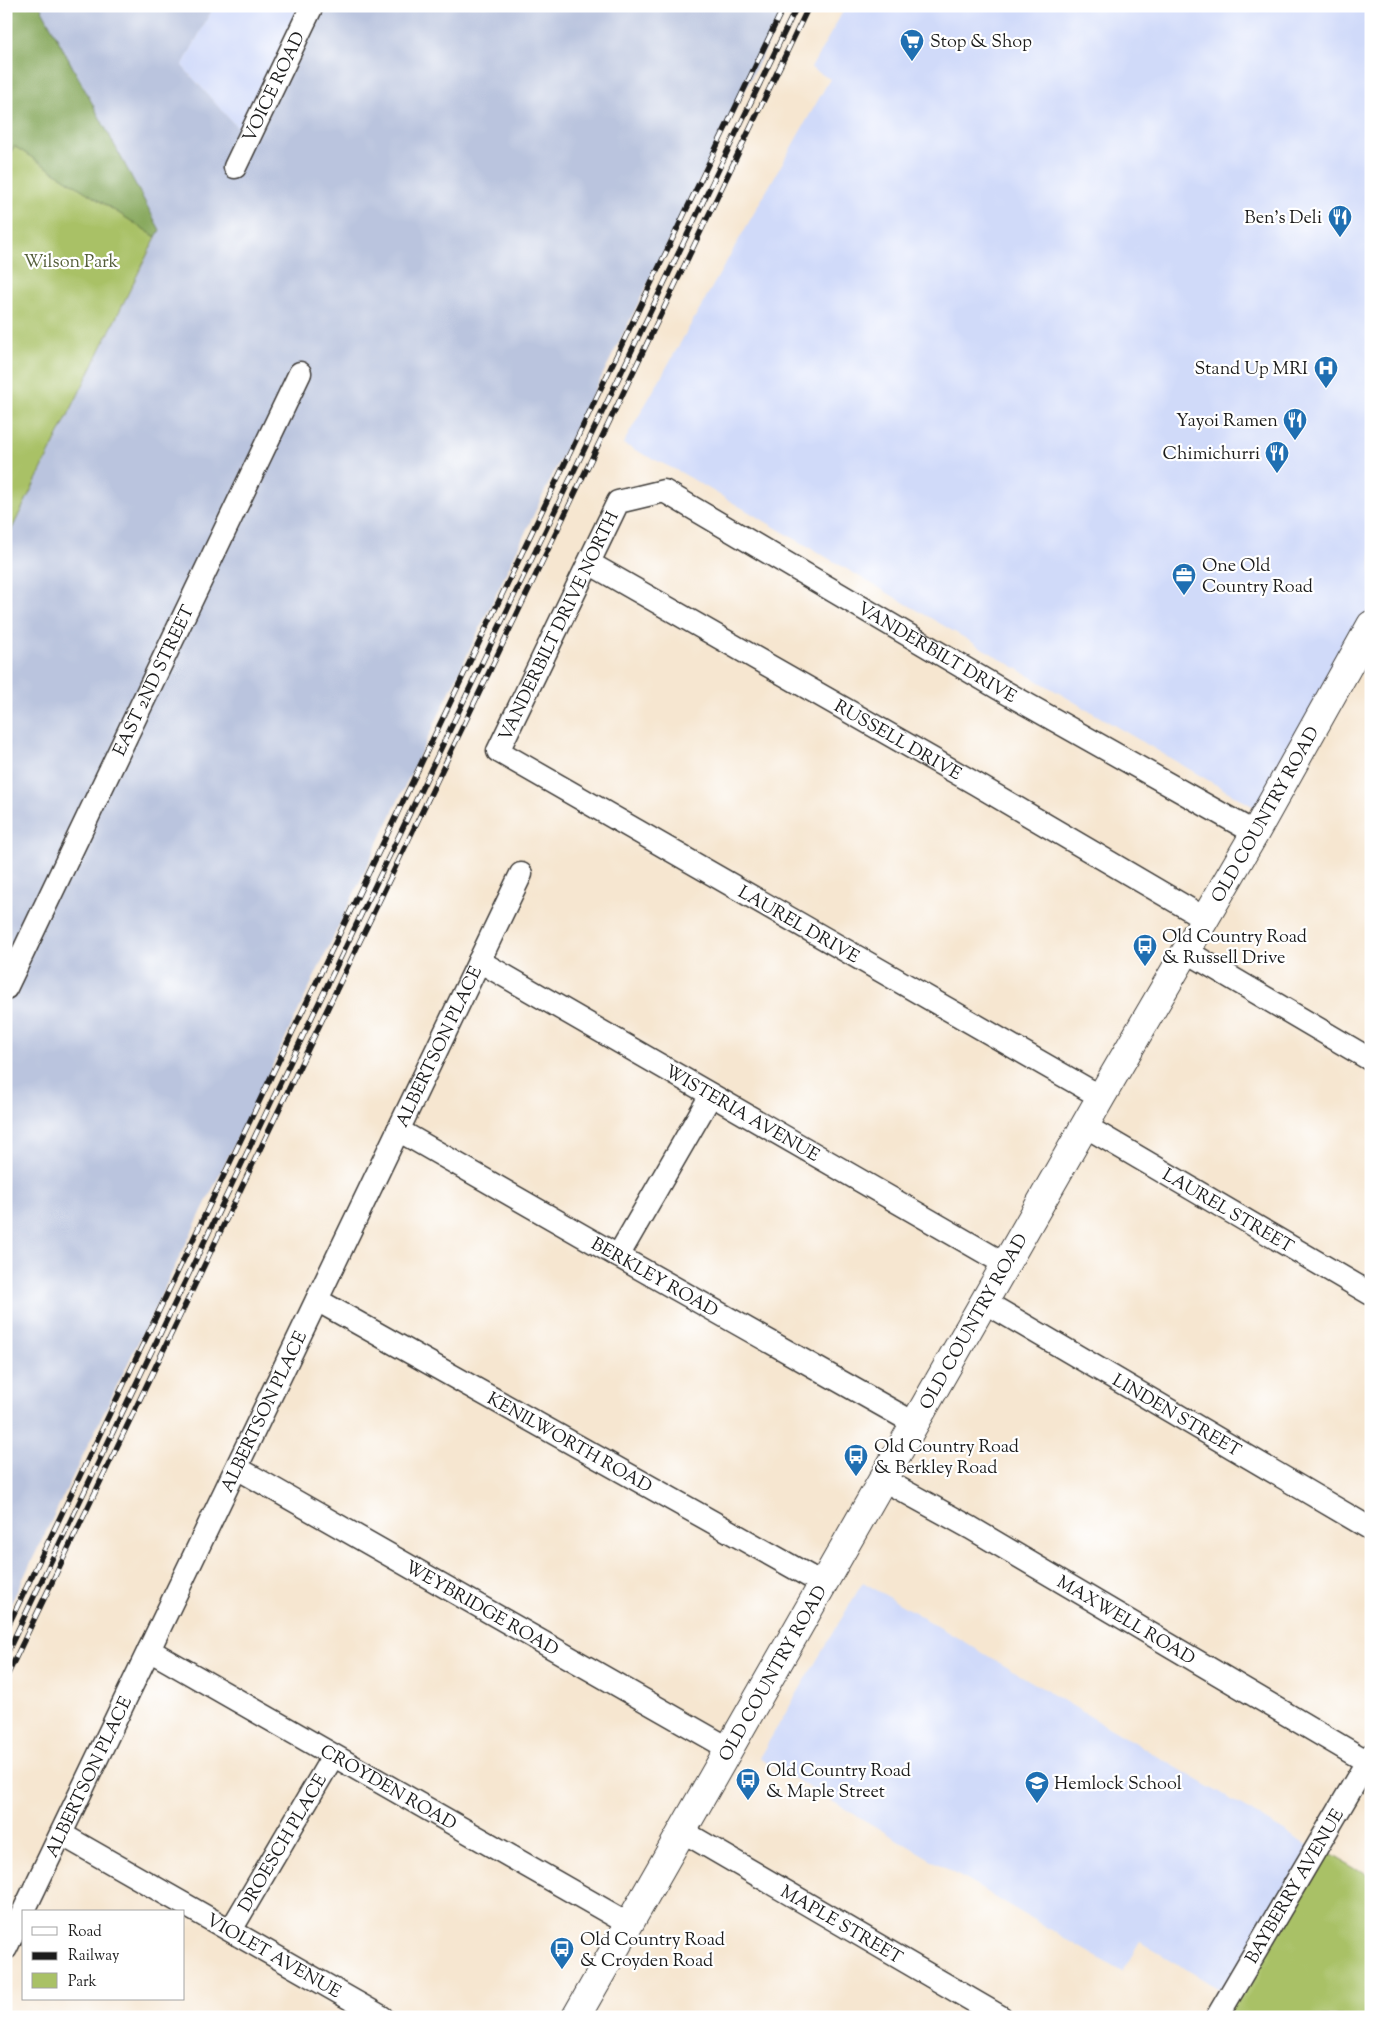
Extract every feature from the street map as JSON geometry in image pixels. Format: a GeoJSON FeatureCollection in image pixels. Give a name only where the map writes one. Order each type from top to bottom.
{"type":"FeatureCollection","features":[{"type":"Feature","properties":{"kind":"main road","name":"OLD COUNTRY ROAD"},"geometry":{"type":"LineString","coordinates":[[580,2015],[728,1748],[1101,1097],[1206,919],[1371,626]]}},
{"type":"Feature","properties":{"kind":"street","name":"VOICE ROAD"},"geometry":{"type":"LineString","coordinates":[[235,167],[312,6]]}},
{"type":"Feature","properties":{"kind":"street","name":"EAST 2ND STREET"},"geometry":{"type":"LineString","coordinates":[[6,988],[300,374]]}},
{"type":"Feature","properties":{"kind":"street","name":"VANDERBILT DRIVE"},"geometry":{"type":"LineString","coordinates":[[618,502],[664,491],[1005,692],[1255,833]]}},
{"type":"Feature","properties":{"kind":"street","name":"VANDERBILT DRIVE NORTH"},"geometry":{"type":"LineString","coordinates":[[498,751],[618,502]]}},
{"type":"Feature","properties":{"kind":"street","name":"RUSSELL DRIVE"},"geometry":{"type":"LineString","coordinates":[[590,563],[976,784],[1206,919]]}},
{"type":"Feature","properties":{"kind":"street","name":"LAUREL DRIVE"},"geometry":{"type":"LineString","coordinates":[[498,751],[1101,1097]]}},
{"type":"Feature","properties":{"kind":"street","name":"ALBERTSON PLACE"},"geometry":{"type":"LineString","coordinates":[[24,1910],[521,874]]}},
{"type":"Feature","properties":{"kind":"street"},"geometry":{"type":"LineString","coordinates":[[1186,951],[1371,1060]]}},
{"type":"Feature","properties":{"kind":"street","name":"WISTERIA AVENUE"},"geometry":{"type":"LineString","coordinates":[[479,961],[1005,1264]]}},
{"type":"Feature","properties":{"kind":"street"},"geometry":{"type":"LineString","coordinates":[[618,1256],[711,1095]]}},
{"type":"Feature","properties":{"kind":"street","name":"LAUREL STREET"},"geometry":{"type":"LineString","coordinates":[[1085,1126],[1371,1294]]}},
{"type":"Feature","properties":{"kind":"street","name":"BERKLEY ROAD"},"geometry":{"type":"LineString","coordinates":[[398,1130],[914,1423]]}},
{"type":"Feature","properties":{"kind":"street","name":"KENILWORTH ROAD"},"geometry":{"type":"LineString","coordinates":[[317,1300],[823,1584]]}},
{"type":"Feature","properties":{"kind":"street","name":"LINDEN STREET"},"geometry":{"type":"LineString","coordinates":[[983,1302],[1371,1529]]}},
{"type":"Feature","properties":{"kind":"street","name":"WEYBRIDGE ROAD"},"geometry":{"type":"LineString","coordinates":[[237,1468],[728,1748]]}},
{"type":"Feature","properties":{"kind":"street","name":"MAXWELL ROAD"},"geometry":{"type":"LineString","coordinates":[[882,1479],[979,1533],[1370,1760]]}},
{"type":"Feature","properties":{"kind":"street","name":"CROYDEN ROAD"},"geometry":{"type":"LineString","coordinates":[[149,1650],[629,1924]]}},
{"type":"Feature","properties":{"kind":"street","name":"DROESCH PLACE"},"geometry":{"type":"LineString","coordinates":[[231,1930],[333,1756]]}},
{"type":"Feature","properties":{"kind":"street","name":"BAYBERRY AVENUE"},"geometry":{"type":"LineString","coordinates":[[1217,2017],[1370,1760]]}},
{"type":"Feature","properties":{"kind":"street","name":"MAPLE STREET"},"geometry":{"type":"LineString","coordinates":[[682,1830],[1001,2017]]}},
{"type":"Feature","properties":{"kind":"street","name":"VIOLET AVENUE"},"geometry":{"type":"LineString","coordinates":[[61,1834],[382,2017]]}},
{"type":"Feature","properties":{"kind":"street","name":"ALBERTSON PLACE"},"geometry":{"type":"LineString","coordinates":[[6,1948],[22,1915]]}},
{"type":"Feature","properties":{"kind":"shaded area"},"geometry":{"type":"Polygon","coordinates":[[[40,6],[214,6],[182,66],[249,141],[313,6],[787,6],[553,474],[267,1077],[6,1614],[6,541],[160,230],[40,6]]]}},
{"type":"Feature","properties":{"kind":"shaded area"},"geometry":{"type":"Polygon","coordinates":[[[214,6],[313,6],[249,141],[182,66],[214,6]]]}},
{"type":"Feature","properties":{"kind":"shaded area"},"geometry":{"type":"Polygon","coordinates":[[[846,6],[1371,6],[1371,624],[1266,814],[682,473],[623,444],[830,79],[811,68],[846,6]]]}},
{"type":"Feature","properties":{"kind":"shaded area","name":"Hemlock School"},"geometry":{"type":"Polygon","coordinates":[[[863,1582],[1316,1850],[1228,1994],[1140,1942],[1122,1972],[759,1758],[863,1582]]]}},
{"type":"Feature","properties":{"kind":"green space"},"geometry":{"type":"Polygon","coordinates":[[[6,6],[40,6],[160,230],[156,237],[14,146],[6,161],[6,6]]]}},
{"type":"Feature","properties":{"kind":"green space","name":"Wilson Park"},"geometry":{"type":"Polygon","coordinates":[[[14,146],[156,237],[6,541],[6,161],[14,146]]]}},
{"type":"Feature","properties":{"kind":"green space"},"geometry":{"type":"Polygon","coordinates":[[[1322,1849],[1371,1878],[1371,2017],[1220,2017],[1322,1849]]]}},
{"type":"Feature","properties":{"kind":"railway"},"geometry":{"type":"LineString","coordinates":[[6,1630],[784,6]]}},
{"type":"Feature","properties":{"kind":"railway"},"geometry":{"type":"LineString","coordinates":[[6,1655],[797,6]]}},
{"type":"Feature","properties":{"kind":"railway"},"geometry":{"type":"LineString","coordinates":[[6,1678],[809,6]]}},
{"type":"Feature","properties":{"kind":"place","name":"Stop & Shop"},"geometry":{"type":"Point","coordinates":[912,62]}},
{"type":"Feature","properties":{"kind":"place","name":"Ben's Deli"},"geometry":{"type":"Point","coordinates":[1340,238]}},
{"type":"Feature","properties":{"kind":"place","name":"Stand Up MRI"},"geometry":{"type":"Point","coordinates":[1326,389]}},
{"type":"Feature","properties":{"kind":"place","name":"Yayoi Ramen"},"geometry":{"type":"Point","coordinates":[1295,441]}},
{"type":"Feature","properties":{"kind":"place","name":"Chimichurri"},"geometry":{"type":"Point","coordinates":[1277,474]}},
{"type":"Feature","properties":{"kind":"place","name":"One Old Country Road"},"geometry":{"type":"Point","coordinates":[1184,596]}},
{"type":"Feature","properties":{"kind":"place","name":"Old Country Road & Russell Drive"},"geometry":{"type":"Point","coordinates":[1145,967]}},
{"type":"Feature","properties":{"kind":"place","name":"Old Country Road & Berkley Road"},"geometry":{"type":"Point","coordinates":[856,1477]}},
{"type":"Feature","properties":{"kind":"place","name":"Old Country Road & Maple Street"},"geometry":{"type":"Point","coordinates":[748,1801]}},
{"type":"Feature","properties":{"kind":"place","name":"Hemlock School"},"geometry":{"type":"Point","coordinates":[1037,1804]}},
{"type":"Feature","properties":{"kind":"place","name":"Old Country Road & Croyden Road"},"geometry":{"type":"Point","coordinates":[562,1970]}}]}
